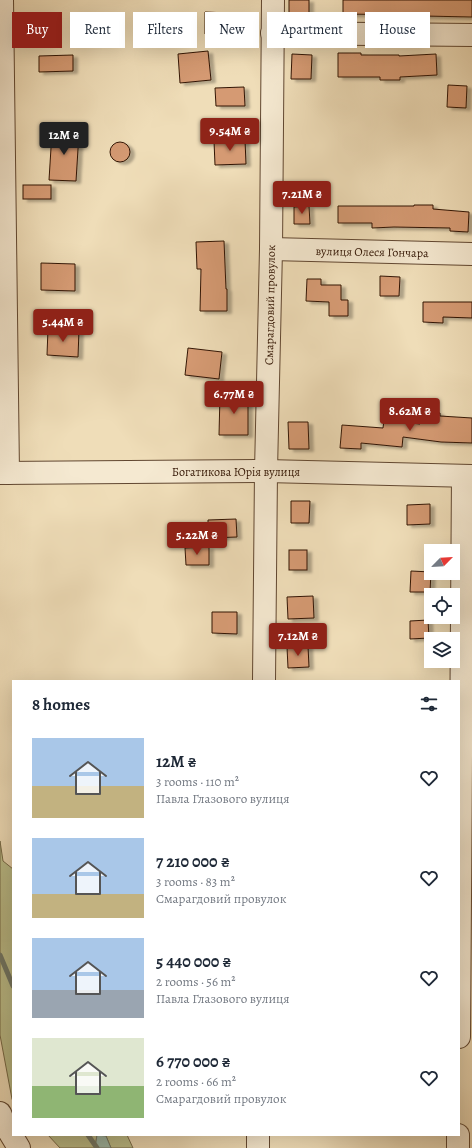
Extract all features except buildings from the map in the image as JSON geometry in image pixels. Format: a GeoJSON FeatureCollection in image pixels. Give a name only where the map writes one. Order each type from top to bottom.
{"type":"FeatureCollection","features":[{"type":"Feature","properties":{"kind":"street"},"geometry":{"type":"LineString","coordinates":[[2,0],[4,473]]}},
{"type":"Feature","properties":{"kind":"street","name":"Смарагдовий провулок"},"geometry":{"type":"LineString","coordinates":[[273,0],[273,12]]}},
{"type":"Feature","properties":{"kind":"street"},"geometry":{"type":"LineString","coordinates":[[357,34],[472,36]]}},
{"type":"Feature","properties":{"kind":"street","name":"Смарагдовий провулок"},"geometry":{"type":"LineString","coordinates":[[264,680],[266,471],[271,249],[272,48]]}},
{"type":"Feature","properties":{"kind":"street","name":"вулиця Олеся Гончара"},"geometry":{"type":"LineString","coordinates":[[271,249],[472,254]]}},
{"type":"Feature","properties":{"kind":"street","name":"Богатикова Юрія вулиця"},"geometry":{"type":"LineString","coordinates":[[4,473],[266,471],[468,476]]}},
{"type":"Feature","properties":{"kind":"street"},"geometry":{"type":"LineString","coordinates":[[460,975],[468,476]]}},
{"type":"Feature","properties":{"kind":"street"},"geometry":{"type":"LineString","coordinates":[[0,1114],[12,1136]]}},
{"type":"Feature","properties":{"kind":"street"},"geometry":{"type":"LineString","coordinates":[[12,1136],[20,1148]]}},
{"type":"Feature","properties":{"kind":"street"},"geometry":{"type":"LineString","coordinates":[[258,1136],[258,1148]]}},
{"type":"Feature","properties":{"kind":"street"},"geometry":{"type":"LineString","coordinates":[[458,1136],[458,1148]]}},
{"type":"Feature","properties":{"kind":"green space"},"geometry":{"type":"Polygon","coordinates":[[[0,841],[3,861],[12,868],[12,1099],[0,1035],[0,841]]]}},
{"type":"Feature","properties":{"kind":"green space"},"geometry":{"type":"Polygon","coordinates":[[[49,1136],[97,1136],[95,1148],[60,1148],[49,1136]]]}},
{"type":"Feature","properties":{"kind":"green space"},"geometry":{"type":"Polygon","coordinates":[[[106,1136],[127,1136],[133,1148],[111,1148],[106,1136]]]}},
{"type":"Feature","properties":{"kind":"shaded area"},"geometry":{"type":"Polygon","coordinates":[[[97,1136],[106,1136],[111,1148],[95,1148],[97,1136]]]}},
{"type":"Feature","properties":{"kind":"waterway"},"geometry":{"type":"LineString","coordinates":[[0,955],[12,984]]}},
{"type":"Feature","properties":{"kind":"waterway"},"geometry":{"type":"LineString","coordinates":[[89,1136],[97,1148]]}}]}
